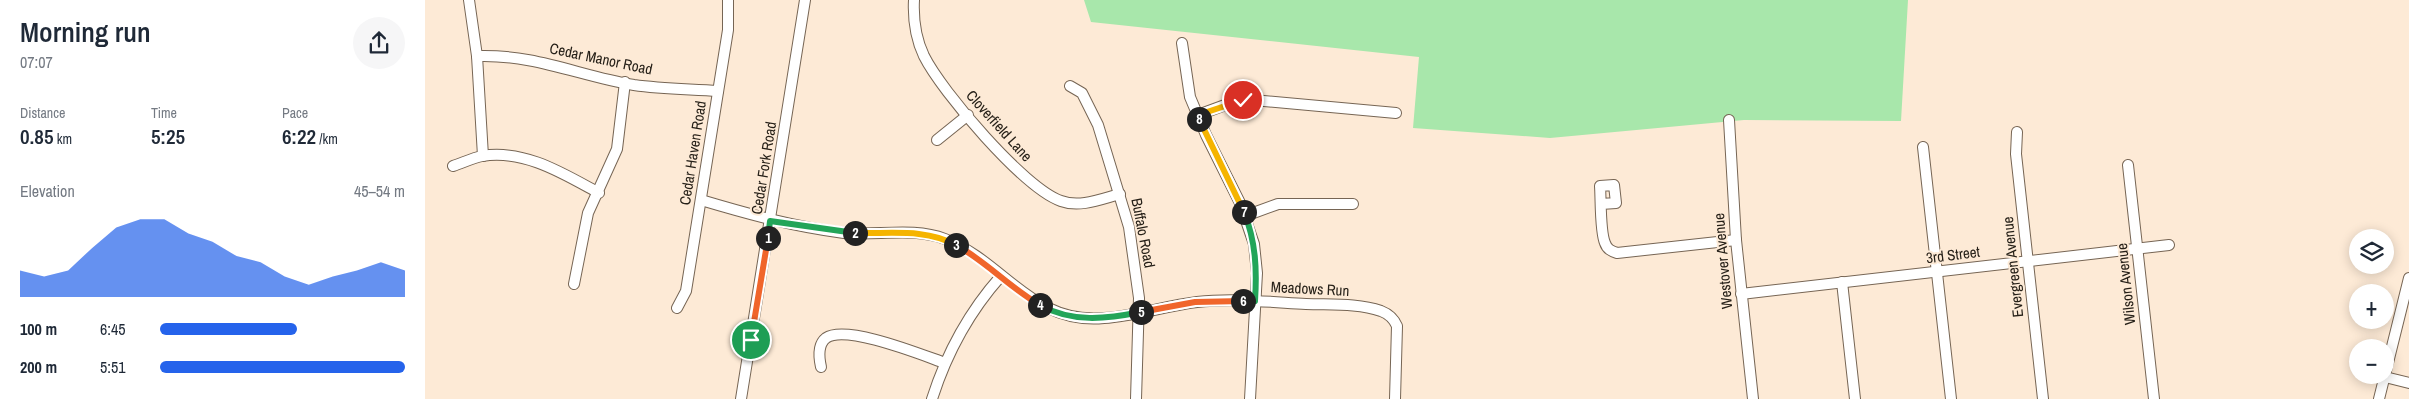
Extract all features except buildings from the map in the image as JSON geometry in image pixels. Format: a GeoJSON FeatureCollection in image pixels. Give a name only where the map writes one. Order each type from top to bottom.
{"type":"FeatureCollection","features":[{"type":"Feature","properties":{"kind":"street"},"geometry":{"type":"LineString","coordinates":[[469,0],[477,56],[483,156]]}},
{"type":"Feature","properties":{"kind":"street","name":"Cedar Haven Road"},"geometry":{"type":"LineString","coordinates":[[677,308],[686,291],[728,30],[728,0]]}},
{"type":"Feature","properties":{"kind":"street","name":"Cedar Fork Road"},"geometry":{"type":"LineString","coordinates":[[741,399],[805,0]]}},
{"type":"Feature","properties":{"kind":"street","name":"Cloverfield Lane"},"geometry":{"type":"LineString","coordinates":[[914,0],[916,32],[924,54],[937,76],[1005,159],[1050,196],[1060,200],[1077,204],[1120,194]]}},
{"type":"Feature","properties":{"kind":"street"},"geometry":{"type":"LineString","coordinates":[[1182,43],[1188,86],[1198,115],[1245,216],[1254,244],[1256,263],[1250,399]]}},
{"type":"Feature","properties":{"kind":"street","name":"Cedar Manor Road"},"geometry":{"type":"LineString","coordinates":[[477,56],[500,56],[535,60],[625,82],[718,91]]}},
{"type":"Feature","properties":{"kind":"street"},"geometry":{"type":"LineString","coordinates":[[574,284],[588,213],[599,193],[617,149],[625,82]]}},
{"type":"Feature","properties":{"kind":"street","name":"Buffalo Road"},"geometry":{"type":"LineString","coordinates":[[1070,86],[1082,93],[1098,125],[1120,194],[1133,250],[1139,313],[1136,399]]}},
{"type":"Feature","properties":{"kind":"street"},"geometry":{"type":"LineString","coordinates":[[1198,115],[1236,101],[1253,100],[1396,113]]}},
{"type":"Feature","properties":{"kind":"street"},"geometry":{"type":"LineString","coordinates":[[937,140],[968,115]]}},
{"type":"Feature","properties":{"kind":"street","name":"Westover Avenue"},"geometry":{"type":"LineString","coordinates":[[1729,120],[1735,240],[1753,399]]}},
{"type":"Feature","properties":{"kind":"street","name":"Evergreen Avenue"},"geometry":{"type":"LineString","coordinates":[[2017,132],[2016,154],[2043,399]]}},
{"type":"Feature","properties":{"kind":"street"},"geometry":{"type":"LineString","coordinates":[[1923,147],[1951,399]]}},
{"type":"Feature","properties":{"kind":"street"},"geometry":{"type":"LineString","coordinates":[[453,166],[483,156],[511,156],[547,165],[599,193]]}},
{"type":"Feature","properties":{"kind":"street","name":"Wilson Avenue"},"geometry":{"type":"LineString","coordinates":[[2128,165],[2154,399]]}},
{"type":"Feature","properties":{"kind":"street","name":"Meadows Run"},"geometry":{"type":"LineString","coordinates":[[701,200],[770,221],[845,233],[927,234],[946,239],[975,255],[1034,302],[1063,314],[1093,319],[1139,313],[1195,302],[1255,301],[1353,306],[1382,311],[1392,318],[1397,326],[1395,399]]}},
{"type":"Feature","properties":{"kind":"street"},"geometry":{"type":"LineString","coordinates":[[1245,216],[1279,204],[1353,204]]}},
{"type":"Feature","properties":{"kind":"street"},"geometry":{"type":"LineString","coordinates":[[1601,204],[1604,242],[1610,250],[1617,253],[1735,240]]}},
{"type":"Feature","properties":{"kind":"street","name":"3rd Street"},"geometry":{"type":"LineString","coordinates":[[1741,294],[2169,245]]}},
{"type":"Feature","properties":{"kind":"street"},"geometry":{"type":"LineString","coordinates":[[933,399],[945,363],[967,320],[1001,276]]}},
{"type":"Feature","properties":{"kind":"street"},"geometry":{"type":"LineString","coordinates":[[2394,341],[2409,281]]}},
{"type":"Feature","properties":{"kind":"street"},"geometry":{"type":"LineString","coordinates":[[1841,282],[1855,399]]}},
{"type":"Feature","properties":{"kind":"street"},"geometry":{"type":"LineString","coordinates":[[821,367],[818,355],[823,341],[837,334],[871,339],[945,363]]}},
{"type":"Feature","properties":{"kind":"street"},"geometry":{"type":"LineString","coordinates":[[2394,379],[2409,383]]}},
{"type":"Feature","properties":{"kind":"street"},"geometry":{"type":"LineString","coordinates":[[2379,399],[2383,384]]}},
{"type":"Feature","properties":{"kind":"green space"},"geometry":{"type":"Polygon","coordinates":[[[1084,0],[1908,0],[1901,121],[1744,120],[1550,138],[1413,128],[1419,57],[1091,22],[1084,0]]]}},
{"type":"Feature","properties":{"kind":"route"},"geometry":{"type":"LineString","coordinates":[[751,340],[770,221],[845,233],[874,234],[902,232],[927,234],[946,239],[975,255],[1034,302],[1053,311],[1082,318],[1093,319],[1126,315],[1215,300],[1255,301],[1257,273],[1250,227],[1206,136],[1198,115],[1243,100]]}}]}
